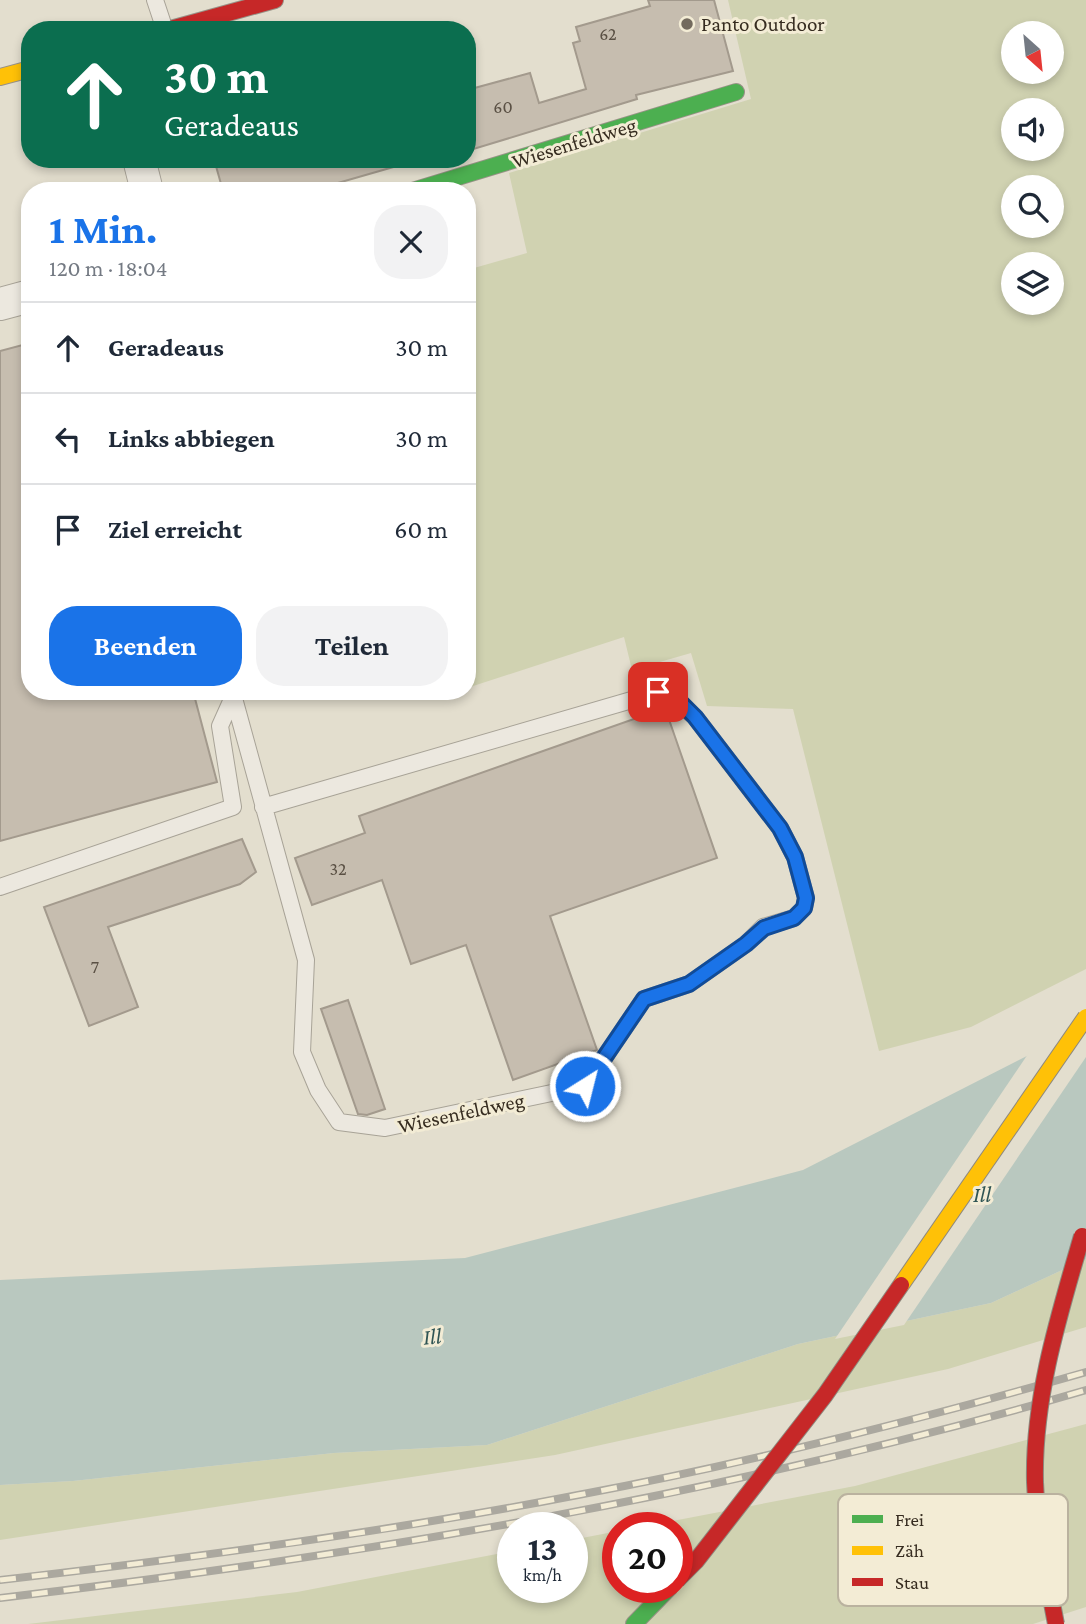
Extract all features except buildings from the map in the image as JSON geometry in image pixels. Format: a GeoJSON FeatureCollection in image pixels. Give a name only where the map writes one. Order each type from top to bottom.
{"type":"FeatureCollection","features":[{"type":"Feature","properties":{"kind":"main road"},"geometry":{"type":"LineString","coordinates":[[182,21],[275,0]]}},
{"type":"Feature","properties":{"kind":"main road"},"geometry":{"type":"LineString","coordinates":[[0,77],[21,71]]}},
{"type":"Feature","properties":{"kind":"main road","name":"Wiesenfeldweg"},"geometry":{"type":"LineString","coordinates":[[441,182],[736,92]]}},
{"type":"Feature","properties":{"kind":"main road"},"geometry":{"type":"LineString","coordinates":[[693,1564],[825,1395],[1086,1017]]}},
{"type":"Feature","properties":{"kind":"main road"},"geometry":{"type":"LineString","coordinates":[[1038,1494],[1040,1407],[1057,1320],[1086,1227]]}},
{"type":"Feature","properties":{"kind":"main road"},"geometry":{"type":"LineString","coordinates":[[634,1624],[654,1603]]}},
{"type":"Feature","properties":{"kind":"main road"},"geometry":{"type":"LineString","coordinates":[[1053,1606],[1056,1624]]}},
{"type":"Feature","properties":{"kind":"street"},"geometry":{"type":"LineString","coordinates":[[0,304],[21,298]]}},
{"type":"Feature","properties":{"kind":"lane"},"geometry":{"type":"LineString","coordinates":[[155,0],[163,21]]}},
{"type":"Feature","properties":{"kind":"lane","name":"Wiesenfeldweg"},"geometry":{"type":"LineString","coordinates":[[235,700],[262,807],[306,960],[302,1052],[318,1090],[339,1122],[385,1128],[585,1086],[644,999],[689,984],[764,928],[794,918],[804,908],[806,898],[795,857],[780,828],[695,717],[668,694],[658,692],[262,807]]}},
{"type":"Feature","properties":{"kind":"lane"},"geometry":{"type":"LineString","coordinates":[[0,887],[233,807],[219,726],[230,700]]}},
{"type":"Feature","properties":{"kind":"green space"},"geometry":{"type":"Polygon","coordinates":[[[728,0],[1086,0],[1086,969],[971,1027],[879,1051],[793,709],[707,706],[691,653],[632,670],[624,637],[476,685],[476,267],[527,253],[509,173],[751,99],[728,0]]]}},
{"type":"Feature","properties":{"kind":"green space"},"geometry":{"type":"Polygon","coordinates":[[[1086,1259],[1086,1327],[948,1369],[555,1455],[0,1540],[0,1485],[73,1481],[334,1453],[487,1445],[798,1344],[991,1303],[1086,1259]]]}},
{"type":"Feature","properties":{"kind":"green space"},"geometry":{"type":"Polygon","coordinates":[[[1086,1424],[1086,1607],[1033,1624],[28,1624],[297,1592],[497,1554],[497,1603],[588,1603],[588,1537],[602,1534],[602,1603],[693,1603],[693,1517],[855,1486],[1086,1424]]]}},
{"type":"Feature","properties":{"kind":"water","name":"Ill"},"geometry":{"type":"Polygon","coordinates":[[[1086,1026],[1086,1259],[991,1303],[798,1344],[487,1445],[334,1453],[73,1481],[0,1485],[0,1280],[465,1258],[803,1170],[1086,1026]]]}},
{"type":"Feature","properties":{"kind":"pier"},"geometry":{"type":"Polygon","coordinates":[[[1086,1023],[1086,1057],[904,1325],[835,1339],[1030,1051],[1086,1023]]]}},
{"type":"Feature","properties":{"kind":"railway"},"geometry":{"type":"LineString","coordinates":[[0,1580],[290,1543],[578,1495],[833,1440],[1086,1372]]}},
{"type":"Feature","properties":{"kind":"railway"},"geometry":{"type":"LineString","coordinates":[[0,1598],[275,1562],[548,1517],[818,1460],[1086,1390]]}},
{"type":"Feature","properties":{"kind":"traffic: fast"},"geometry":{"type":"LineString","coordinates":[[441,182],[736,92]]}},
{"type":"Feature","properties":{"kind":"traffic: fast"},"geometry":{"type":"LineString","coordinates":[[634,1624],[654,1603]]}},
{"type":"Feature","properties":{"kind":"traffic: slow"},"geometry":{"type":"LineString","coordinates":[[0,77],[21,71]]}},
{"type":"Feature","properties":{"kind":"traffic: slow"},"geometry":{"type":"LineString","coordinates":[[901,1285],[1086,1017]]}},
{"type":"Feature","properties":{"kind":"traffic: jam"},"geometry":{"type":"LineString","coordinates":[[199,21],[275,0]]}},
{"type":"Feature","properties":{"kind":"traffic: jam"},"geometry":{"type":"LineString","coordinates":[[1036,1494],[1038,1419],[1043,1388],[1082,1236]]}},
{"type":"Feature","properties":{"kind":"traffic: jam"},"geometry":{"type":"LineString","coordinates":[[693,1564],[825,1395],[901,1285]]}},
{"type":"Feature","properties":{"kind":"traffic: jam"},"geometry":{"type":"LineString","coordinates":[[1053,1606],[1056,1624]]}},
{"type":"Feature","properties":{"kind":"place","name":"Panto Outdoor"},"geometry":{"type":"Point","coordinates":[687,24]}},
{"type":"Feature","properties":{"kind":"route"},"geometry":{"type":"LineString","coordinates":[[585,1086],[644,999],[689,984],[764,928],[794,918],[804,908],[806,898],[795,857],[780,828],[695,717],[676,698],[658,692]]}}]}
